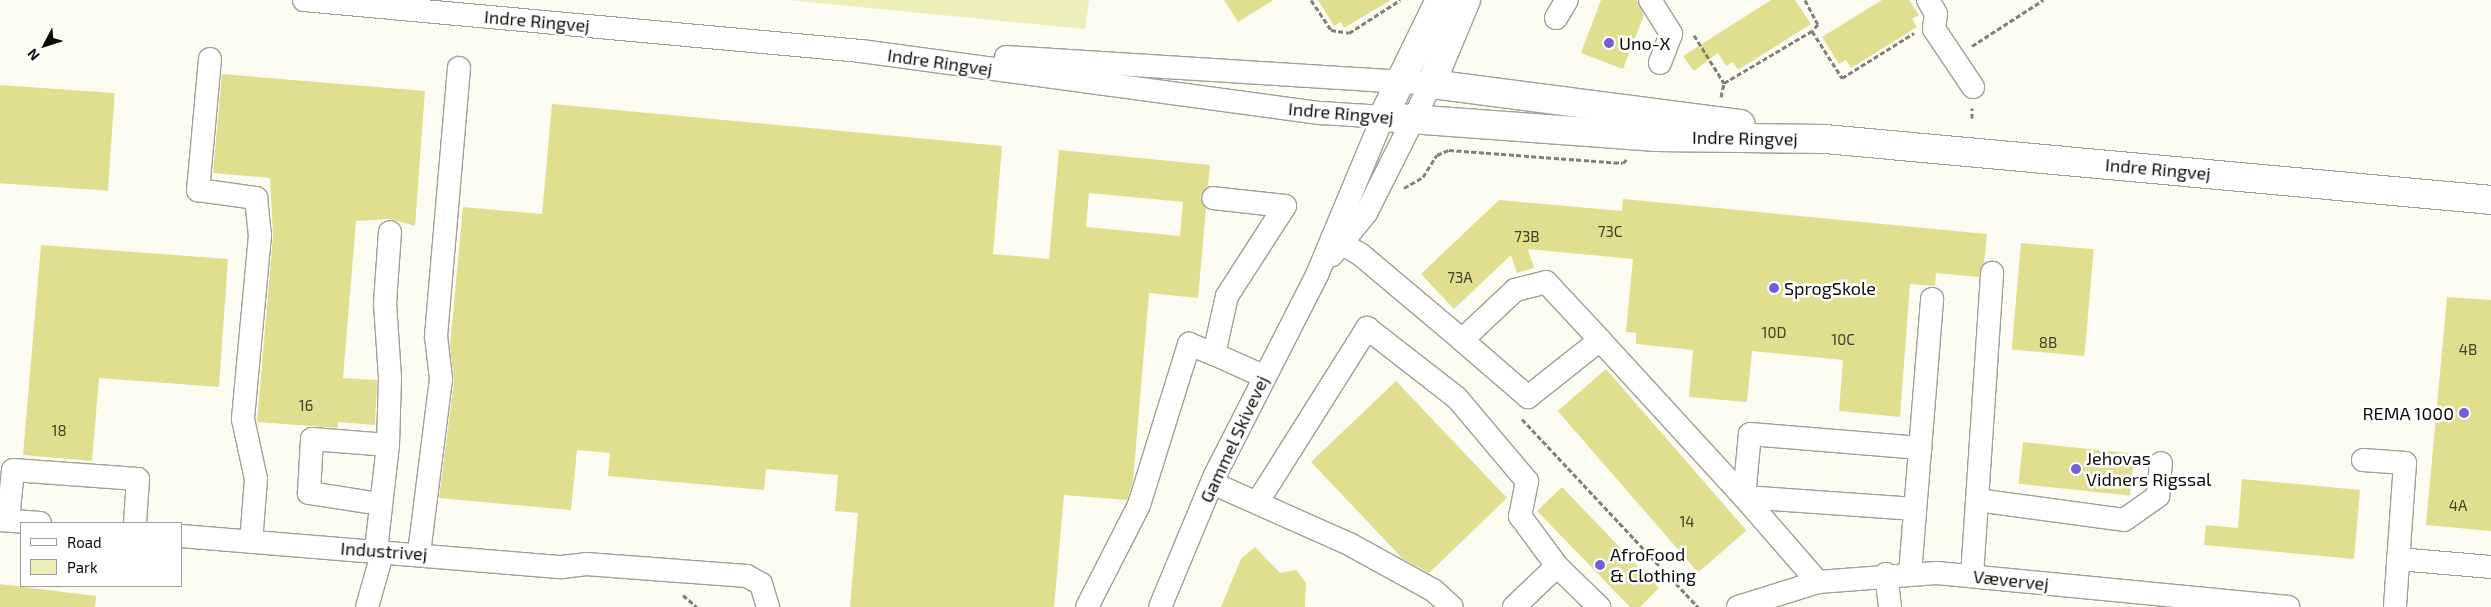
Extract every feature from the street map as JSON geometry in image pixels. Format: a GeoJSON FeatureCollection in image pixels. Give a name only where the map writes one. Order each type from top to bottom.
{"type":"FeatureCollection","features":[{"type":"Feature","properties":{"kind":"main road","name":"Gammel Skivevej"},"geometry":{"type":"LineString","coordinates":[[1383,117],[1440,0]]}},
{"type":"Feature","properties":{"kind":"main road","name":"Gammel Skivevej"},"geometry":{"type":"LineString","coordinates":[[1431,84],[1466,0]]}},
{"type":"Feature","properties":{"kind":"main road","name":"Indre Ringvej"},"geometry":{"type":"LineString","coordinates":[[1431,84],[1658,110],[1825,139]]}},
{"type":"Feature","properties":{"kind":"main road","name":"Indre Ringvej"},"geometry":{"type":"LineString","coordinates":[[1383,117],[1656,136],[1825,139],[2491,200]]}},
{"type":"Feature","properties":{"kind":"street","name":"Indre Ringvej"},"geometry":{"type":"LineString","coordinates":[[304,0],[861,51],[1322,113],[1383,117]]}},
{"type":"Feature","properties":{"kind":"street"},"geometry":{"type":"LineString","coordinates":[[1650,0],[1671,34],[1660,63]]}},
{"type":"Feature","properties":{"kind":"street"},"geometry":{"type":"LineString","coordinates":[[1928,0],[1936,14],[1934,29],[1973,87]]}},
{"type":"Feature","properties":{"kind":"street","name":"Indre Ringvej"},"geometry":{"type":"LineString","coordinates":[[861,51],[1172,65],[1431,84]]}},
{"type":"Feature","properties":{"kind":"street"},"geometry":{"type":"LineString","coordinates":[[210,59],[198,190],[256,198],[260,235],[243,419],[256,479],[251,542]]}},
{"type":"Feature","properties":{"kind":"street"},"geometry":{"type":"LineString","coordinates":[[419,553],[441,379],[436,336],[459,68]]}},
{"type":"Feature","properties":{"kind":"street","name":"Gammel Skivevej"},"geometry":{"type":"LineString","coordinates":[[1337,241],[1366,213],[1431,84]]}},
{"type":"Feature","properties":{"kind":"street","name":"Gammel Skivevej"},"geometry":{"type":"LineString","coordinates":[[1160,607],[1212,483],[1316,275],[1337,241],[1383,117]]}},
{"type":"Feature","properties":{"kind":"street"},"geometry":{"type":"LineString","coordinates":[[1214,198],[1285,206],[1227,296],[1214,354]]}},
{"type":"Feature","properties":{"kind":"street"},"geometry":{"type":"LineString","coordinates":[[368,607],[380,550],[388,445],[390,378],[385,303],[390,232]]}},
{"type":"Feature","properties":{"kind":"street"},"geometry":{"type":"LineString","coordinates":[[1337,241],[1462,340],[1528,396],[1600,340]]}},
{"type":"Feature","properties":{"kind":"street"},"geometry":{"type":"LineString","coordinates":[[1972,576],[1992,273]]}},
{"type":"Feature","properties":{"kind":"street"},"geometry":{"type":"LineString","coordinates":[[1462,340],[1515,290],[1546,282],[1744,497],[1818,582]]}},
{"type":"Feature","properties":{"kind":"street"},"geometry":{"type":"LineString","coordinates":[[1910,574],[1932,299]]}},
{"type":"Feature","properties":{"kind":"street"},"geometry":{"type":"LineString","coordinates":[[1257,503],[1367,328],[1457,398],[1527,481],[1520,516],[1557,566],[1599,607]]}},
{"type":"Feature","properties":{"kind":"street"},"geometry":{"type":"LineString","coordinates":[[1086,607],[1139,505],[1189,344],[1264,376]]}},
{"type":"Feature","properties":{"kind":"street"},"geometry":{"type":"LineString","coordinates":[[1744,497],[1750,434],[1920,448]]}},
{"type":"Feature","properties":{"kind":"street"},"geometry":{"type":"LineString","coordinates":[[367,502],[309,493],[312,439],[388,445]]}},
{"type":"Feature","properties":{"kind":"street"},"geometry":{"type":"LineString","coordinates":[[2363,460],[2405,463],[2395,607]]}},
{"type":"Feature","properties":{"kind":"street"},"geometry":{"type":"LineString","coordinates":[[1977,500],[2124,520],[2158,496],[2161,463]]}},
{"type":"Feature","properties":{"kind":"street"},"geometry":{"type":"LineString","coordinates":[[28,522],[4,520],[13,470],[138,479],[135,522]]}},
{"type":"Feature","properties":{"kind":"street"},"geometry":{"type":"LineString","coordinates":[[1212,483],[1350,545],[1433,590],[1452,607]]}},
{"type":"Feature","properties":{"kind":"street"},"geometry":{"type":"LineString","coordinates":[[1744,497],[1915,509]]}},
{"type":"Feature","properties":{"kind":"street","name":"Industrivej"},"geometry":{"type":"LineString","coordinates":[[182,536],[419,553],[562,567],[586,564],[747,576],[761,584],[768,607]]}},
{"type":"Feature","properties":{"kind":"street"},"geometry":{"type":"LineString","coordinates":[[2398,559],[2491,567]]}},
{"type":"Feature","properties":{"kind":"street"},"geometry":{"type":"LineString","coordinates":[[1514,607],[1557,566]]}},
{"type":"Feature","properties":{"kind":"street"},"geometry":{"type":"LineString","coordinates":[[1886,574],[1890,607]]}},
{"type":"Feature","properties":{"kind":"street","name":"Vævervej"},"geometry":{"type":"LineString","coordinates":[[1738,607],[1818,582],[1886,574],[1972,576],[2281,607]]}},
{"type":"Feature","properties":{"kind":"path"},"geometry":{"type":"LineString","coordinates":[[1311,0],[1330,30],[1349,33],[1400,0]]}},
{"type":"Feature","properties":{"kind":"path"},"geometry":{"type":"LineString","coordinates":[[1688,25],[1724,83],[1812,30],[1818,24],[1805,0]]}},
{"type":"Feature","properties":{"kind":"path"},"geometry":{"type":"LineString","coordinates":[[1953,58],[2043,0]]}},
{"type":"Feature","properties":{"kind":"path"},"geometry":{"type":"LineString","coordinates":[[1812,30],[1842,78],[1915,33],[1934,29]]}},
{"type":"Feature","properties":{"kind":"path"},"geometry":{"type":"LineString","coordinates":[[1398,192],[1424,177],[1444,151],[1623,163],[1656,136]]}},
{"type":"Feature","properties":{"kind":"path"},"geometry":{"type":"LineString","coordinates":[[1515,412],[1698,607]]}},
{"type":"Feature","properties":{"kind":"green space"},"geometry":{"type":"Polygon","coordinates":[[[788,0],[1089,0],[1085,29],[788,0]]]}},
{"type":"Feature","properties":{"kind":"building"},"geometry":{"type":"Polygon","coordinates":[[[1224,0],[1273,0],[1238,22],[1224,0]]]}},
{"type":"Feature","properties":{"kind":"building"},"geometry":{"type":"Polygon","coordinates":[[[1318,0],[1391,0],[1344,28],[1341,22],[1334,26],[1318,0]]]}},
{"type":"Feature","properties":{"kind":"building"},"geometry":{"type":"Polygon","coordinates":[[[1601,0],[1637,0],[1644,15],[1623,69],[1581,53],[1601,0]]]}},
{"type":"Feature","properties":{"kind":"building"},"geometry":{"type":"Polygon","coordinates":[[[1771,0],[1795,0],[1811,24],[1738,70],[1733,62],[1726,66],[1718,53],[1694,71],[1683,56],[1771,0]]]}},
{"type":"Feature","properties":{"kind":"building"},"geometry":{"type":"Polygon","coordinates":[[[1882,0],[1909,0],[1919,15],[1912,19],[1917,27],[1851,68],[1846,60],[1839,64],[1822,37],[1882,0]]]}},
{"type":"Feature","properties":{"kind":"building"},"geometry":{"type":"Polygon","coordinates":[[[222,74],[425,91],[415,226],[391,219],[356,221],[343,378],[377,380],[375,425],[338,422],[338,428],[257,422],[273,236],[270,178],[213,173],[222,74]]]}},
{"type":"Feature","properties":{"kind":"building"},"geometry":{"type":"Polygon","coordinates":[[[0,85],[115,93],[108,191],[0,183],[0,85]]]}},
{"type":"Feature","properties":{"kind":"building"},"geometry":{"type":"Polygon","coordinates":[[[552,104],[1002,146],[993,254],[1049,259],[1059,150],[1210,165],[1208,186],[1200,197],[1206,209],[1198,298],[1149,293],[1133,481],[1127,500],[1064,495],[1054,607],[850,607],[858,513],[835,511],[838,475],[766,469],[764,490],[608,476],[610,453],[577,450],[571,510],[439,498],[454,381],[450,346],[463,207],[542,214],[552,104]],[[1089,193],[1086,227],[1180,236],[1183,202],[1089,193]]]}},
{"type":"Feature","properties":{"kind":"building"},"geometry":{"type":"Polygon","coordinates":[[[1623,199],[1987,234],[1984,263],[1979,277],[1936,273],[1935,286],[1910,284],[1900,417],[1839,411],[1843,360],[1752,351],[1747,402],[1689,397],[1693,350],[1636,344],[1636,333],[1626,332],[1633,259],[1528,249],[1534,268],[1517,273],[1511,255],[1454,309],[1421,274],[1499,200],[1622,211],[1623,199]]]}},
{"type":"Feature","properties":{"kind":"building"},"geometry":{"type":"Polygon","coordinates":[[[2021,243],[2094,249],[2084,356],[2012,350],[2021,243]]]}},
{"type":"Feature","properties":{"kind":"building"},"geometry":{"type":"Polygon","coordinates":[[[41,245],[228,259],[219,387],[99,378],[92,461],[23,455],[41,245]]]}},
{"type":"Feature","properties":{"kind":"building","name":"REMA 1000"},"geometry":{"type":"Polygon","coordinates":[[[2447,297],[2491,300],[2491,531],[2426,525],[2447,297]]]}},
{"type":"Feature","properties":{"kind":"building"},"geometry":{"type":"Polygon","coordinates":[[[1606,369],[1746,531],[1698,572],[1558,411],[1606,369]]]}},
{"type":"Feature","properties":{"kind":"building"},"geometry":{"type":"Polygon","coordinates":[[[1396,381],[1507,498],[1429,573],[1403,559],[1311,462],[1396,381]]]}},
{"type":"Feature","properties":{"kind":"building","name":"Jehovas Vidners Rigssal"},"geometry":{"type":"Polygon","coordinates":[[[2023,442],[2134,454],[2130,495],[2019,484],[2023,442]]]}},
{"type":"Feature","properties":{"kind":"building"},"geometry":{"type":"Polygon","coordinates":[[[2242,479],[2360,490],[2354,559],[2204,545],[2206,525],[2238,528],[2242,479]]]}},
{"type":"Feature","properties":{"kind":"building"},"geometry":{"type":"Polygon","coordinates":[[[1562,487],[1659,588],[1640,607],[1630,607],[1537,511],[1562,487]]]}},
{"type":"Feature","properties":{"kind":"building"},"geometry":{"type":"Polygon","coordinates":[[[1255,547],[1280,573],[1296,570],[1306,583],[1305,607],[1221,607],[1241,559],[1255,547]]]}},
{"type":"Feature","properties":{"kind":"building"},"geometry":{"type":"Polygon","coordinates":[[[0,584],[96,596],[95,607],[0,607],[0,584]]]}},
{"type":"Feature","properties":{"kind":"place","name":"Uno-X"},"geometry":{"type":"Point","coordinates":[1609,43]}},
{"type":"Feature","properties":{"kind":"place","name":"SprogSkole"},"geometry":{"type":"Point","coordinates":[1774,288]}},
{"type":"Feature","properties":{"kind":"place","name":"REMA 1000"},"geometry":{"type":"Point","coordinates":[2464,413]}},
{"type":"Feature","properties":{"kind":"place","name":"Jehovas Vidners Rigssal"},"geometry":{"type":"Point","coordinates":[2076,469]}},
{"type":"Feature","properties":{"kind":"place","name":"AfroFood & Clothing"},"geometry":{"type":"Point","coordinates":[1600,565]}}]}
